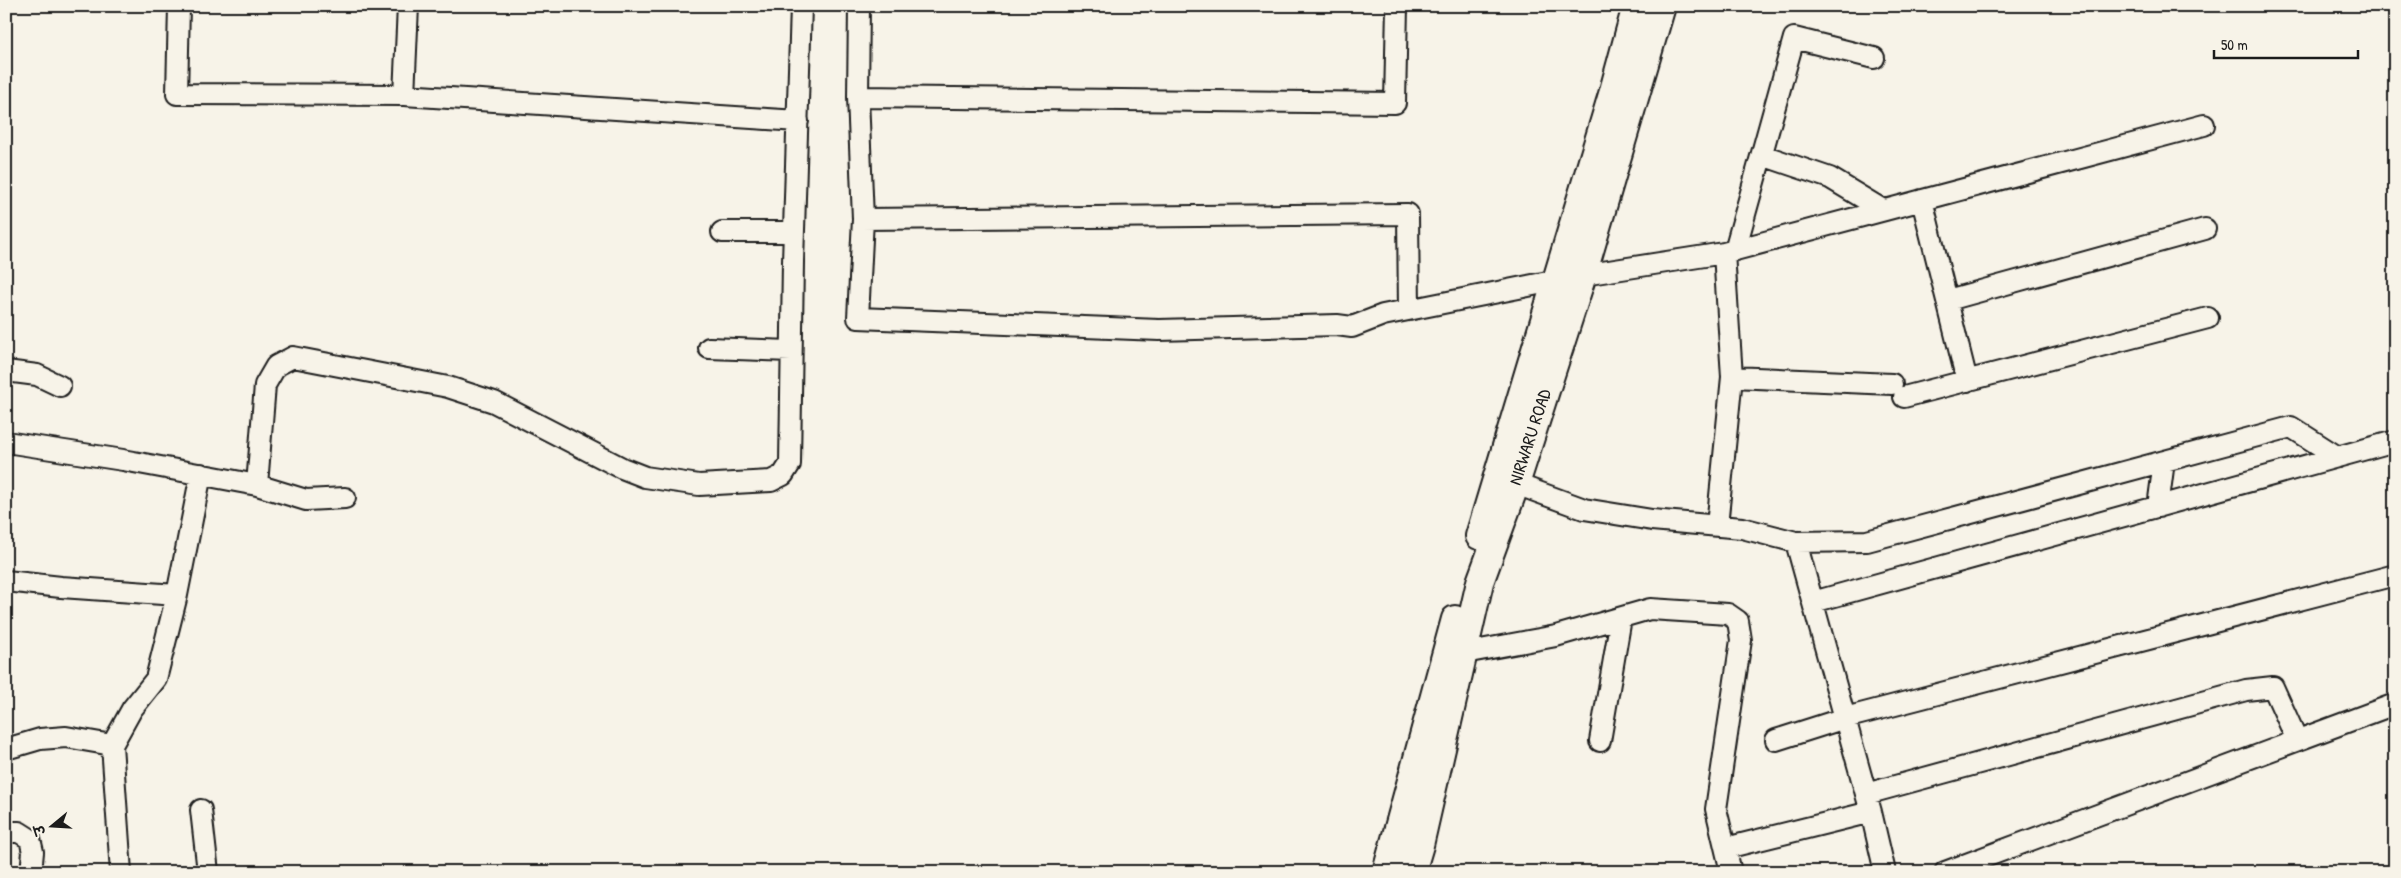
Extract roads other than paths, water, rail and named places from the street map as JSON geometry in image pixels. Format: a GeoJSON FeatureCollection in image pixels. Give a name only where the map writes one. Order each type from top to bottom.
{"type":"FeatureCollection","features":[{"type":"Feature","properties":{"kind":"street"},"geometry":{"type":"LineString","coordinates":[[179,6],[176,94],[404,95],[798,121]]}},
{"type":"Feature","properties":{"kind":"street"},"geometry":{"type":"LineString","coordinates":[[404,95],[408,6]]}},
{"type":"Feature","properties":{"kind":"street"},"geometry":{"type":"LineString","coordinates":[[257,484],[265,385],[276,366],[293,357],[448,388],[494,402],[622,468],[645,477],[699,485],[771,481],[783,476],[790,464],[794,232],[801,6]]}},
{"type":"Feature","properties":{"kind":"street"},"geometry":{"type":"LineString","coordinates":[[859,6],[858,98],[863,218],[858,318],[1159,330],[1337,325],[1352,328],[1383,315],[1583,275],[1730,252],[2204,125]]}},
{"type":"Feature","properties":{"kind":"street"},"geometry":{"type":"LineString","coordinates":[[858,98],[1395,104],[1398,6]]}},
{"type":"Feature","properties":{"kind":"street","name":"NIRWARU ROAD"},"geometry":{"type":"LineString","coordinates":[[1386,872],[1437,680],[1613,91],[1636,6]]}},
{"type":"Feature","properties":{"kind":"street","name":"NIRWARU ROAD"},"geometry":{"type":"LineString","coordinates":[[1412,872],[1420,845],[1480,582],[1516,484],[1583,275],[1662,6]]}},
{"type":"Feature","properties":{"kind":"street"},"geometry":{"type":"LineString","coordinates":[[1717,526],[1732,377],[1730,252],[1762,155],[1794,38],[1874,58]]}},
{"type":"Feature","properties":{"kind":"street"},"geometry":{"type":"LineString","coordinates":[[1762,155],[1830,178],[1883,210]]}},
{"type":"Feature","properties":{"kind":"street"},"geometry":{"type":"LineString","coordinates":[[1922,200],[1967,381]]}},
{"type":"Feature","properties":{"kind":"street"},"geometry":{"type":"LineString","coordinates":[[863,218],[1408,214],[1409,310]]}},
{"type":"Feature","properties":{"kind":"street"},"geometry":{"type":"LineString","coordinates":[[1948,300],[2205,229]]}},
{"type":"Feature","properties":{"kind":"street"},"geometry":{"type":"LineString","coordinates":[[722,232],[794,232]]}},
{"type":"Feature","properties":{"kind":"street"},"geometry":{"type":"LineString","coordinates":[[1732,377],[1898,390],[1967,381],[2208,318]]}},
{"type":"Feature","properties":{"kind":"street"},"geometry":{"type":"LineString","coordinates":[[709,348],[792,351]]}},
{"type":"Feature","properties":{"kind":"street"},"geometry":{"type":"LineString","coordinates":[[6,371],[37,375],[60,386]]}},
{"type":"Feature","properties":{"kind":"street"},"geometry":{"type":"LineString","coordinates":[[1516,484],[1584,509],[1652,520],[1742,528],[1796,542],[1867,540],[2291,427],[2338,457]]}},
{"type":"Feature","properties":{"kind":"street"},"geometry":{"type":"LineString","coordinates":[[1813,602],[2395,441]]}},
{"type":"Feature","properties":{"kind":"street"},"geometry":{"type":"LineString","coordinates":[[6,442],[257,484],[306,500],[345,498]]}},
{"type":"Feature","properties":{"kind":"street"},"geometry":{"type":"LineString","coordinates":[[2158,507],[2164,461]]}},
{"type":"Feature","properties":{"kind":"street"},"geometry":{"type":"LineString","coordinates":[[121,872],[112,745],[132,709],[156,679],[177,595],[200,474]]}},
{"type":"Feature","properties":{"kind":"street"},"geometry":{"type":"LineString","coordinates":[[1796,542],[1868,803],[1885,872]]}},
{"type":"Feature","properties":{"kind":"street"},"geometry":{"type":"LineString","coordinates":[[1776,740],[1845,718],[2395,575]]}},
{"type":"Feature","properties":{"kind":"street"},"geometry":{"type":"LineString","coordinates":[[6,581],[177,595]]}},
{"type":"Feature","properties":{"kind":"street"},"geometry":{"type":"LineString","coordinates":[[1464,653],[1556,636],[1650,609],[1728,614],[1738,621],[1741,640],[1716,809],[1731,872]]}},
{"type":"Feature","properties":{"kind":"street"},"geometry":{"type":"LineString","coordinates":[[1600,741],[1621,618]]}},
{"type":"Feature","properties":{"kind":"street"},"geometry":{"type":"LineString","coordinates":[[1726,848],[1868,803],[2246,690],[2273,687],[2297,740]]}},
{"type":"Feature","properties":{"kind":"street"},"geometry":{"type":"LineString","coordinates":[[1945,872],[2395,704]]}},
{"type":"Feature","properties":{"kind":"street"},"geometry":{"type":"LineString","coordinates":[[6,748],[40,740],[66,737],[112,745]]}},
{"type":"Feature","properties":{"kind":"street"},"geometry":{"type":"LineString","coordinates":[[201,810],[208,872]]}},
{"type":"Feature","properties":{"kind":"street"},"geometry":{"type":"LineString","coordinates":[[6,832],[19,832],[30,839],[33,852],[32,872]]}}]}
